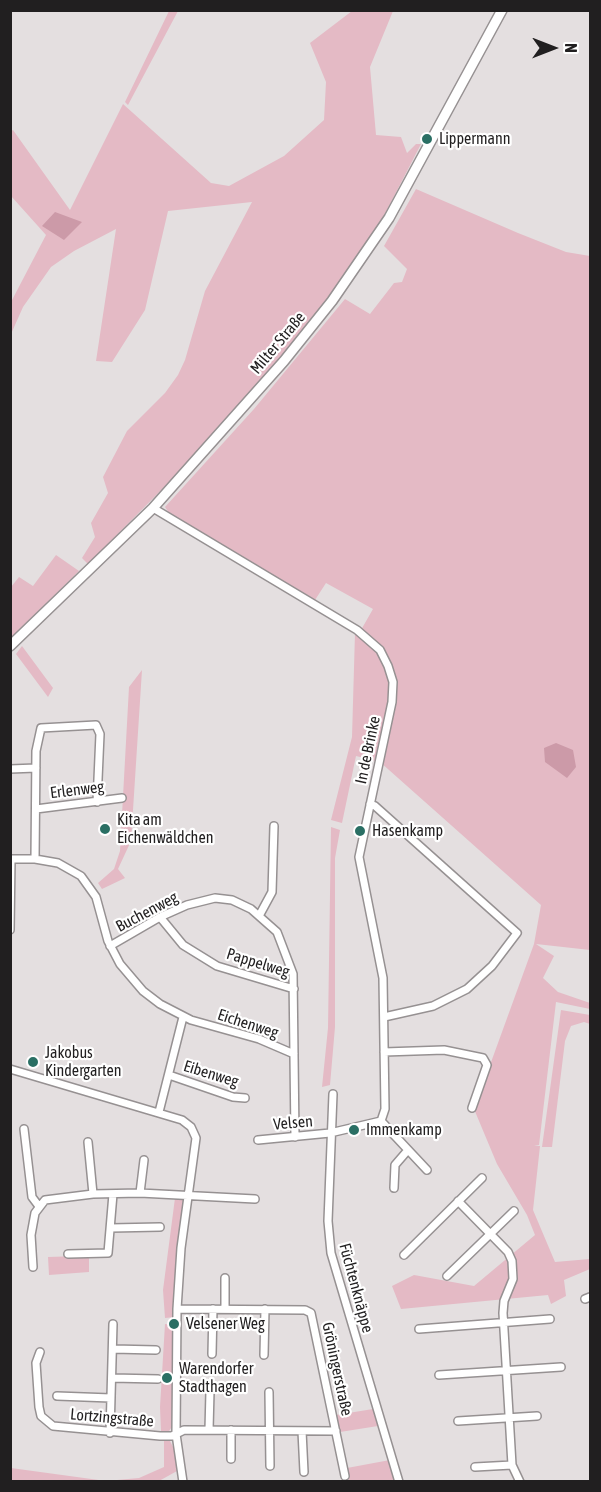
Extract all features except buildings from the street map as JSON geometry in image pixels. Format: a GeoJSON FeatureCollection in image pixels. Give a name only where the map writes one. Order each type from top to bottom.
{"type":"FeatureCollection","features":[{"type":"Feature","properties":{"kind":"main road","name":"Milter Straße"},"geometry":{"type":"LineString","coordinates":[[10,646],[153,508],[284,361],[356,269],[389,218],[502,10]]}},
{"type":"Feature","properties":{"kind":"street","name":"In de Brinke"},"geometry":{"type":"LineString","coordinates":[[153,508],[357,630],[380,650],[393,682],[392,702],[359,864],[383,978],[385,1109],[381,1121]]}},
{"type":"Feature","properties":{"kind":"street"},"geometry":{"type":"LineString","coordinates":[[35,859],[36,768],[41,728],[96,725],[100,734],[97,802]]}},
{"type":"Feature","properties":{"kind":"street"},"geometry":{"type":"LineString","coordinates":[[10,769],[36,768]]}},
{"type":"Feature","properties":{"kind":"street","name":"Erlenweg"},"geometry":{"type":"LineString","coordinates":[[36,809],[122,798]]}},
{"type":"Feature","properties":{"kind":"street"},"geometry":{"type":"LineString","coordinates":[[370,804],[517,933],[492,966],[467,989],[433,1006],[384,1017]]}},
{"type":"Feature","properties":{"kind":"street"},"geometry":{"type":"LineString","coordinates":[[259,916],[272,892],[274,826]]}},
{"type":"Feature","properties":{"kind":"street"},"geometry":{"type":"LineString","coordinates":[[10,930],[11,859]]}},
{"type":"Feature","properties":{"kind":"street","name":"Eichenweg"},"geometry":{"type":"LineString","coordinates":[[11,859],[35,859],[65,866],[90,886],[98,903],[110,946],[120,963],[143,991],[183,1017],[259,1039],[294,1054],[295,1137]]}},
{"type":"Feature","properties":{"kind":"street","name":"Buchenweg"},"geometry":{"type":"LineString","coordinates":[[110,946],[160,917],[187,905],[215,898],[232,900],[251,909],[279,936],[291,965],[294,988],[294,1054]]}},
{"type":"Feature","properties":{"kind":"street","name":"Pappelweg"},"geometry":{"type":"LineString","coordinates":[[160,917],[183,945],[217,966],[294,988]]}},
{"type":"Feature","properties":{"kind":"street"},"geometry":{"type":"LineString","coordinates":[[159,1112],[183,1017]]}},
{"type":"Feature","properties":{"kind":"street"},"geometry":{"type":"LineString","coordinates":[[384,1052],[444,1050],[483,1058],[487,1065],[472,1108]]}},
{"type":"Feature","properties":{"kind":"street"},"geometry":{"type":"LineString","coordinates":[[10,1069],[182,1120],[191,1127],[196,1138],[181,1248],[177,1309],[176,1434],[183,1482]]}},
{"type":"Feature","properties":{"kind":"street","name":"Eibenweg"},"geometry":{"type":"LineString","coordinates":[[169,1076],[234,1097],[245,1098]]}},
{"type":"Feature","properties":{"kind":"street","name":"Füchtenknäppe"},"geometry":{"type":"LineString","coordinates":[[333,1094],[328,1221],[331,1253],[399,1482]]}},
{"type":"Feature","properties":{"kind":"street"},"geometry":{"type":"LineString","coordinates":[[330,1133],[381,1121],[427,1170]]}},
{"type":"Feature","properties":{"kind":"street"},"geometry":{"type":"LineString","coordinates":[[24,1129],[32,1197],[38,1205]]}},
{"type":"Feature","properties":{"kind":"street","name":"Velsen"},"geometry":{"type":"LineString","coordinates":[[258,1140],[330,1133]]}},
{"type":"Feature","properties":{"kind":"street"},"geometry":{"type":"LineString","coordinates":[[88,1142],[93,1194]]}},
{"type":"Feature","properties":{"kind":"street"},"geometry":{"type":"LineString","coordinates":[[394,1188],[395,1166],[408,1150]]}},
{"type":"Feature","properties":{"kind":"street"},"geometry":{"type":"LineString","coordinates":[[140,1193],[144,1161]]}},
{"type":"Feature","properties":{"kind":"street"},"geometry":{"type":"LineString","coordinates":[[404,1255],[482,1178]]}},
{"type":"Feature","properties":{"kind":"street"},"geometry":{"type":"LineString","coordinates":[[33,1267],[31,1235],[38,1205],[45,1200],[93,1194],[140,1193],[255,1198]]}},
{"type":"Feature","properties":{"kind":"street"},"geometry":{"type":"LineString","coordinates":[[68,1254],[108,1253],[113,1194]]}},
{"type":"Feature","properties":{"kind":"street"},"geometry":{"type":"LineString","coordinates":[[458,1201],[508,1252],[514,1272],[504,1301],[504,1324],[512,1465],[520,1482]]}},
{"type":"Feature","properties":{"kind":"street"},"geometry":{"type":"LineString","coordinates":[[447,1276],[492,1235],[514,1211]]}},
{"type":"Feature","properties":{"kind":"street"},"geometry":{"type":"LineString","coordinates":[[111,1228],[160,1227]]}},
{"type":"Feature","properties":{"kind":"street"},"geometry":{"type":"LineString","coordinates":[[225,1278],[225,1308]]}},
{"type":"Feature","properties":{"kind":"street"},"geometry":{"type":"LineString","coordinates":[[212,1354],[213,1308]]}},
{"type":"Feature","properties":{"kind":"street","name":"Gröningerstraße"},"geometry":{"type":"LineString","coordinates":[[177,1309],[305,1310],[311,1313],[345,1476]]}},
{"type":"Feature","properties":{"kind":"street"},"geometry":{"type":"LineString","coordinates":[[264,1355],[265,1309]]}},
{"type":"Feature","properties":{"kind":"street"},"geometry":{"type":"LineString","coordinates":[[419,1329],[550,1319]]}},
{"type":"Feature","properties":{"kind":"street"},"geometry":{"type":"LineString","coordinates":[[110,1433],[113,1324]]}},
{"type":"Feature","properties":{"kind":"street"},"geometry":{"type":"LineString","coordinates":[[113,1349],[156,1350]]}},
{"type":"Feature","properties":{"kind":"street","name":"Lortzingstraße"},"geometry":{"type":"LineString","coordinates":[[40,1352],[36,1363],[39,1407],[41,1416],[47,1423],[110,1433],[160,1436],[176,1434],[184,1430],[336,1431]]}},
{"type":"Feature","properties":{"kind":"street"},"geometry":{"type":"LineString","coordinates":[[439,1375],[561,1367]]}},
{"type":"Feature","properties":{"kind":"street"},"geometry":{"type":"LineString","coordinates":[[112,1378],[158,1379]]}},
{"type":"Feature","properties":{"kind":"street"},"geometry":{"type":"LineString","coordinates":[[210,1390],[210,1430]]}},
{"type":"Feature","properties":{"kind":"street"},"geometry":{"type":"LineString","coordinates":[[268,1392],[270,1466]]}},
{"type":"Feature","properties":{"kind":"street"},"geometry":{"type":"LineString","coordinates":[[57,1396],[111,1398]]}},
{"type":"Feature","properties":{"kind":"street"},"geometry":{"type":"LineString","coordinates":[[458,1421],[537,1416]]}},
{"type":"Feature","properties":{"kind":"street"},"geometry":{"type":"LineString","coordinates":[[231,1430],[231,1459]]}},
{"type":"Feature","properties":{"kind":"street"},"geometry":{"type":"LineString","coordinates":[[302,1431],[304,1472]]}},
{"type":"Feature","properties":{"kind":"street"},"geometry":{"type":"LineString","coordinates":[[475,1467],[512,1465]]}},
{"type":"Feature","properties":{"kind":"shaded area"},"geometry":{"type":"Polygon","coordinates":[[[169,11],[178,11],[128,105],[125,102],[169,11]]]}},
{"type":"Feature","properties":{"kind":"shaded area"},"geometry":{"type":"Polygon","coordinates":[[[352,11],[393,11],[370,67],[376,135],[401,137],[407,153],[416,144],[421,144],[373,237],[336,290],[269,373],[193,458],[88,564],[82,558],[95,537],[91,523],[108,493],[103,477],[127,431],[165,393],[178,375],[185,360],[205,291],[252,202],[168,211],[145,310],[112,362],[96,361],[116,229],[74,251],[51,267],[23,307],[11,334],[11,302],[46,235],[11,196],[11,131],[13,130],[70,210],[123,104],[211,183],[229,186],[284,156],[324,120],[326,82],[310,43],[352,11]]]}},
{"type":"Feature","properties":{"kind":"shaded area"},"geometry":{"type":"Polygon","coordinates":[[[416,189],[566,252],[590,256],[590,950],[536,944],[554,956],[543,978],[558,992],[590,1003],[590,1009],[556,1002],[539,1145],[534,1146],[540,1146],[533,1210],[555,1262],[590,1259],[590,1269],[564,1280],[566,1296],[551,1304],[548,1295],[401,1309],[392,1286],[414,1275],[474,1286],[535,1235],[527,1215],[497,1164],[474,1109],[534,944],[541,905],[380,762],[356,756],[342,823],[331,820],[352,737],[355,633],[361,630],[373,609],[326,583],[315,600],[169,513],[165,507],[254,409],[345,299],[370,314],[394,283],[402,282],[407,269],[384,246],[416,189]]]}},
{"type":"Feature","properties":{"kind":"shaded area"},"geometry":{"type":"Polygon","coordinates":[[[55,212],[82,222],[64,240],[42,226],[55,212]]]}},
{"type":"Feature","properties":{"kind":"shaded area"},"geometry":{"type":"Polygon","coordinates":[[[56,555],[79,571],[11,638],[11,587],[19,577],[33,586],[56,555]]]}},
{"type":"Feature","properties":{"kind":"shaded area"},"geometry":{"type":"Polygon","coordinates":[[[22,646],[53,688],[48,697],[16,654],[22,646]]]}},
{"type":"Feature","properties":{"kind":"shaded area"},"geometry":{"type":"Polygon","coordinates":[[[142,670],[131,841],[118,869],[125,878],[102,889],[98,883],[114,869],[120,851],[129,687],[142,670]]]}},
{"type":"Feature","properties":{"kind":"shaded area"},"geometry":{"type":"Polygon","coordinates":[[[556,743],[573,750],[576,767],[567,778],[545,762],[544,748],[556,743]]]}},
{"type":"Feature","properties":{"kind":"shaded area"},"geometry":{"type":"Polygon","coordinates":[[[331,827],[340,830],[335,858],[335,1027],[330,1085],[322,1087],[328,1028],[331,827]]]}},
{"type":"Feature","properties":{"kind":"shaded area"},"geometry":{"type":"Polygon","coordinates":[[[561,1010],[590,1015],[590,1024],[584,1022],[571,1026],[565,1041],[552,1147],[542,1147],[561,1010]]]}},
{"type":"Feature","properties":{"kind":"shaded area"},"geometry":{"type":"Polygon","coordinates":[[[183,1197],[186,1202],[175,1317],[165,1318],[163,1290],[175,1198],[183,1197]]]}},
{"type":"Feature","properties":{"kind":"shaded area"},"geometry":{"type":"Polygon","coordinates":[[[48,1257],[89,1257],[89,1272],[49,1275],[48,1257]]]}},
{"type":"Feature","properties":{"kind":"shaded area"},"geometry":{"type":"Polygon","coordinates":[[[165,1324],[174,1325],[174,1424],[169,1431],[161,1431],[160,1407],[165,1324]]]}},
{"type":"Feature","properties":{"kind":"shaded area"},"geometry":{"type":"Polygon","coordinates":[[[373,1409],[378,1426],[340,1432],[336,1415],[373,1409]]]}},
{"type":"Feature","properties":{"kind":"shaded area"},"geometry":{"type":"Polygon","coordinates":[[[164,1440],[170,1441],[174,1449],[177,1471],[159,1481],[106,1481],[139,1478],[164,1467],[164,1440]]]}},
{"type":"Feature","properties":{"kind":"shaded area"},"geometry":{"type":"Polygon","coordinates":[[[390,1460],[396,1481],[349,1481],[347,1468],[390,1460]]]}},
{"type":"Feature","properties":{"kind":"shaded area"},"geometry":{"type":"Polygon","coordinates":[[[11,1468],[106,1481],[11,1481],[11,1468]]]}},
{"type":"Feature","properties":{"kind":"place","name":"Lippermann"},"geometry":{"type":"Point","coordinates":[427,139]}},
{"type":"Feature","properties":{"kind":"place","name":"Kita am Eichenwäldchen"},"geometry":{"type":"Point","coordinates":[105,829]}},
{"type":"Feature","properties":{"kind":"place","name":"Hasenkamp"},"geometry":{"type":"Point","coordinates":[360,831]}},
{"type":"Feature","properties":{"kind":"place","name":"Jakobus Kindergarten"},"geometry":{"type":"Point","coordinates":[33,1062]}},
{"type":"Feature","properties":{"kind":"place","name":"Immenkamp"},"geometry":{"type":"Point","coordinates":[354,1130]}},
{"type":"Feature","properties":{"kind":"place","name":"Velsener Weg"},"geometry":{"type":"Point","coordinates":[174,1324]}},
{"type":"Feature","properties":{"kind":"place","name":"Warendorfer Stadthagen"},"geometry":{"type":"Point","coordinates":[167,1378]}}]}
